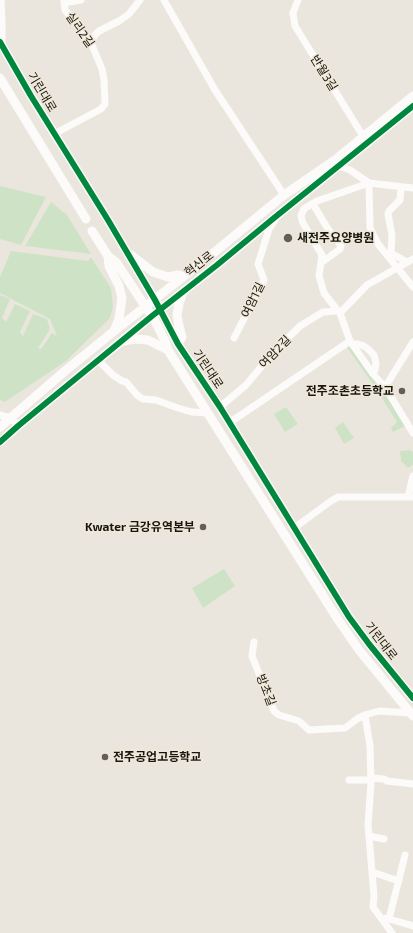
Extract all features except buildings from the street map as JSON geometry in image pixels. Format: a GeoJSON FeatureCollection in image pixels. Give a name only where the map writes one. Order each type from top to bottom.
{"type":"FeatureCollection","features":[{"type":"Feature","properties":{"kind":"street"},"geometry":{"type":"LineString","coordinates":[[1,0],[1,43]]}},
{"type":"Feature","properties":{"kind":"street","name":"실리2길"},"geometry":{"type":"LineString","coordinates":[[54,134],[101,109],[105,104],[102,69],[91,43],[65,10],[64,1],[81,0]]}},
{"type":"Feature","properties":{"kind":"street"},"geometry":{"type":"LineString","coordinates":[[91,43],[94,36],[98,32],[129,14],[140,0]]}},
{"type":"Feature","properties":{"kind":"street"},"geometry":{"type":"LineString","coordinates":[[164,0],[215,90],[284,195]]}},
{"type":"Feature","properties":{"kind":"street","name":"반월3길"},"geometry":{"type":"LineString","coordinates":[[298,0],[293,14],[295,26],[365,140]]}},
{"type":"Feature","properties":{"kind":"street","name":"기린대로"},"geometry":{"type":"LineString","coordinates":[[1,43],[31,96],[108,220],[155,300],[178,344],[230,423],[349,617],[413,698]]}},
{"type":"Feature","properties":{"kind":"street"},"geometry":{"type":"LineString","coordinates":[[0,78],[86,219]]}},
{"type":"Feature","properties":{"kind":"street","name":"혁신로"},"geometry":{"type":"LineString","coordinates":[[0,442],[98,360],[274,218],[365,140],[413,96]]}},
{"type":"Feature","properties":{"kind":"street","name":"혁신로"},"geometry":{"type":"LineString","coordinates":[[365,140],[413,106]]}},
{"type":"Feature","properties":{"kind":"street"},"geometry":{"type":"LineString","coordinates":[[337,163],[369,183]]}},
{"type":"Feature","properties":{"kind":"street","name":"혁신로"},"geometry":{"type":"LineString","coordinates":[[0,427],[65,371],[284,195],[337,163]]}},
{"type":"Feature","properties":{"kind":"street"},"geometry":{"type":"LineString","coordinates":[[369,183],[370,228],[378,244],[413,287]]}},
{"type":"Feature","properties":{"kind":"street"},"geometry":{"type":"LineString","coordinates":[[413,188],[369,183],[315,202],[303,211],[301,215],[302,220],[322,255],[319,276],[324,293],[339,312],[351,343],[373,374],[385,387],[413,433]]}},
{"type":"Feature","properties":{"kind":"street"},"geometry":{"type":"LineString","coordinates":[[401,187],[400,200],[388,214],[392,235],[391,253],[410,260]]}},
{"type":"Feature","properties":{"kind":"street"},"geometry":{"type":"LineString","coordinates":[[315,202],[328,229],[341,246],[340,249],[321,263]]}},
{"type":"Feature","properties":{"kind":"street","name":"여암1길"},"geometry":{"type":"LineString","coordinates":[[234,338],[264,280],[258,264],[269,229],[276,219],[274,218]]}},
{"type":"Feature","properties":{"kind":"street","name":"기린대로"},"geometry":{"type":"LineString","coordinates":[[92,231],[108,256],[116,262],[152,316],[168,350],[337,618],[359,650],[412,715]]}},
{"type":"Feature","properties":{"kind":"street"},"geometry":{"type":"LineString","coordinates":[[126,252],[153,272],[168,277],[178,275],[183,277]]}},
{"type":"Feature","properties":{"kind":"street"},"geometry":{"type":"LineString","coordinates":[[108,256],[108,266],[119,286],[122,298],[118,320],[113,332]]}},
{"type":"Feature","properties":{"kind":"street"},"geometry":{"type":"LineString","coordinates":[[339,312],[367,286],[410,260]]}},
{"type":"Feature","properties":{"kind":"street"},"geometry":{"type":"LineString","coordinates":[[178,344],[182,337],[177,315],[184,290]]}},
{"type":"Feature","properties":{"kind":"street","name":"여암2길"},"geometry":{"type":"LineString","coordinates":[[220,408],[246,385],[271,355],[300,326],[323,312],[339,312]]}},
{"type":"Feature","properties":{"kind":"street"},"geometry":{"type":"LineString","coordinates":[[122,341],[135,339],[148,340],[168,350]]}},
{"type":"Feature","properties":{"kind":"street"},"geometry":{"type":"LineString","coordinates":[[385,387],[413,342]]}},
{"type":"Feature","properties":{"kind":"street"},"geometry":{"type":"LineString","coordinates":[[230,423],[351,343],[364,346],[374,355],[376,363],[373,374]]}},
{"type":"Feature","properties":{"kind":"street"},"geometry":{"type":"LineString","coordinates":[[98,360],[113,374],[122,381],[126,382],[137,395],[143,399],[156,400],[192,412],[208,413]]}},
{"type":"Feature","properties":{"kind":"street"},"geometry":{"type":"LineString","coordinates":[[0,415],[11,418],[18,426]]}},
{"type":"Feature","properties":{"kind":"street"},"geometry":{"type":"LineString","coordinates":[[294,528],[330,501],[338,497],[411,497],[413,476]]}},
{"type":"Feature","properties":{"kind":"street","name":"방초길"},"geometry":{"type":"LineString","coordinates":[[254,642],[252,656],[274,712],[299,721],[309,730],[345,728],[357,719],[379,710],[412,715]]}},
{"type":"Feature","properties":{"kind":"street"},"geometry":{"type":"LineString","coordinates":[[365,715],[370,746],[371,779],[368,825],[374,896],[373,908],[392,933]]}},
{"type":"Feature","properties":{"kind":"street"},"geometry":{"type":"LineString","coordinates":[[349,780],[384,779],[413,784]]}},
{"type":"Feature","properties":{"kind":"street"},"geometry":{"type":"LineString","coordinates":[[369,836],[384,840]]}},
{"type":"Feature","properties":{"kind":"street"},"geometry":{"type":"LineString","coordinates":[[389,919],[406,855]]}},
{"type":"Feature","properties":{"kind":"street"},"geometry":{"type":"LineString","coordinates":[[372,872],[399,880]]}},
{"type":"Feature","properties":{"kind":"street"},"geometry":{"type":"LineString","coordinates":[[380,916],[413,926]]}},
{"type":"Feature","properties":{"kind":"green space"},"geometry":{"type":"Polygon","coordinates":[[[0,186],[46,197],[21,245],[0,239],[0,186]]]}},
{"type":"Feature","properties":{"kind":"green space"},"geometry":{"type":"Polygon","coordinates":[[[51,202],[67,215],[91,254],[25,246],[51,202]]]}},
{"type":"Feature","properties":{"kind":"green space"},"geometry":{"type":"Polygon","coordinates":[[[11,251],[88,261],[91,257],[111,288],[113,307],[110,318],[66,361],[5,402],[0,400],[0,295],[10,299],[2,318],[6,322],[15,304],[30,311],[20,332],[23,336],[33,314],[47,319],[49,331],[38,348],[41,349],[52,333],[57,336],[50,319],[0,293],[0,277],[11,251]]]}},
{"type":"Feature","properties":{"kind":"green space"},"geometry":{"type":"Polygon","coordinates":[[[350,343],[382,387],[377,390],[346,346],[350,343]]]}},
{"type":"Feature","properties":{"kind":"green space"},"geometry":{"type":"Polygon","coordinates":[[[383,390],[405,426],[393,432],[391,428],[397,422],[378,392],[383,390]]]}},
{"type":"Feature","properties":{"kind":"green space"},"geometry":{"type":"Polygon","coordinates":[[[286,407],[298,424],[285,432],[274,414],[286,407]]]}},
{"type":"Feature","properties":{"kind":"green space"},"geometry":{"type":"Polygon","coordinates":[[[343,422],[354,438],[344,444],[335,428],[343,422]]]}},
{"type":"Feature","properties":{"kind":"green space"},"geometry":{"type":"Polygon","coordinates":[[[410,450],[413,452],[413,465],[408,468],[401,461],[400,451],[410,450]]]}},
{"type":"Feature","properties":{"kind":"green space"},"geometry":{"type":"Polygon","coordinates":[[[224,569],[235,586],[203,608],[192,588],[224,569]]]}},
{"type":"Feature","properties":{"kind":"cycle path"},"geometry":{"type":"LineString","coordinates":[[0,42],[31,96],[108,220],[155,300],[178,344],[220,407],[349,617],[413,698]]}},
{"type":"Feature","properties":{"kind":"cycle path"},"geometry":{"type":"LineString","coordinates":[[0,442],[152,316],[413,106]]}},
{"type":"Feature","properties":{"kind":"place","name":"새전주요양병원"},"geometry":{"type":"Point","coordinates":[288,238]}},
{"type":"Feature","properties":{"kind":"place","name":"전주조촌초등학교"},"geometry":{"type":"Point","coordinates":[402,391]}},
{"type":"Feature","properties":{"kind":"place","name":"Kwater 금강유역본부"},"geometry":{"type":"Point","coordinates":[203,527]}},
{"type":"Feature","properties":{"kind":"place","name":"전주공업고등학교"},"geometry":{"type":"Point","coordinates":[105,757]}}]}
